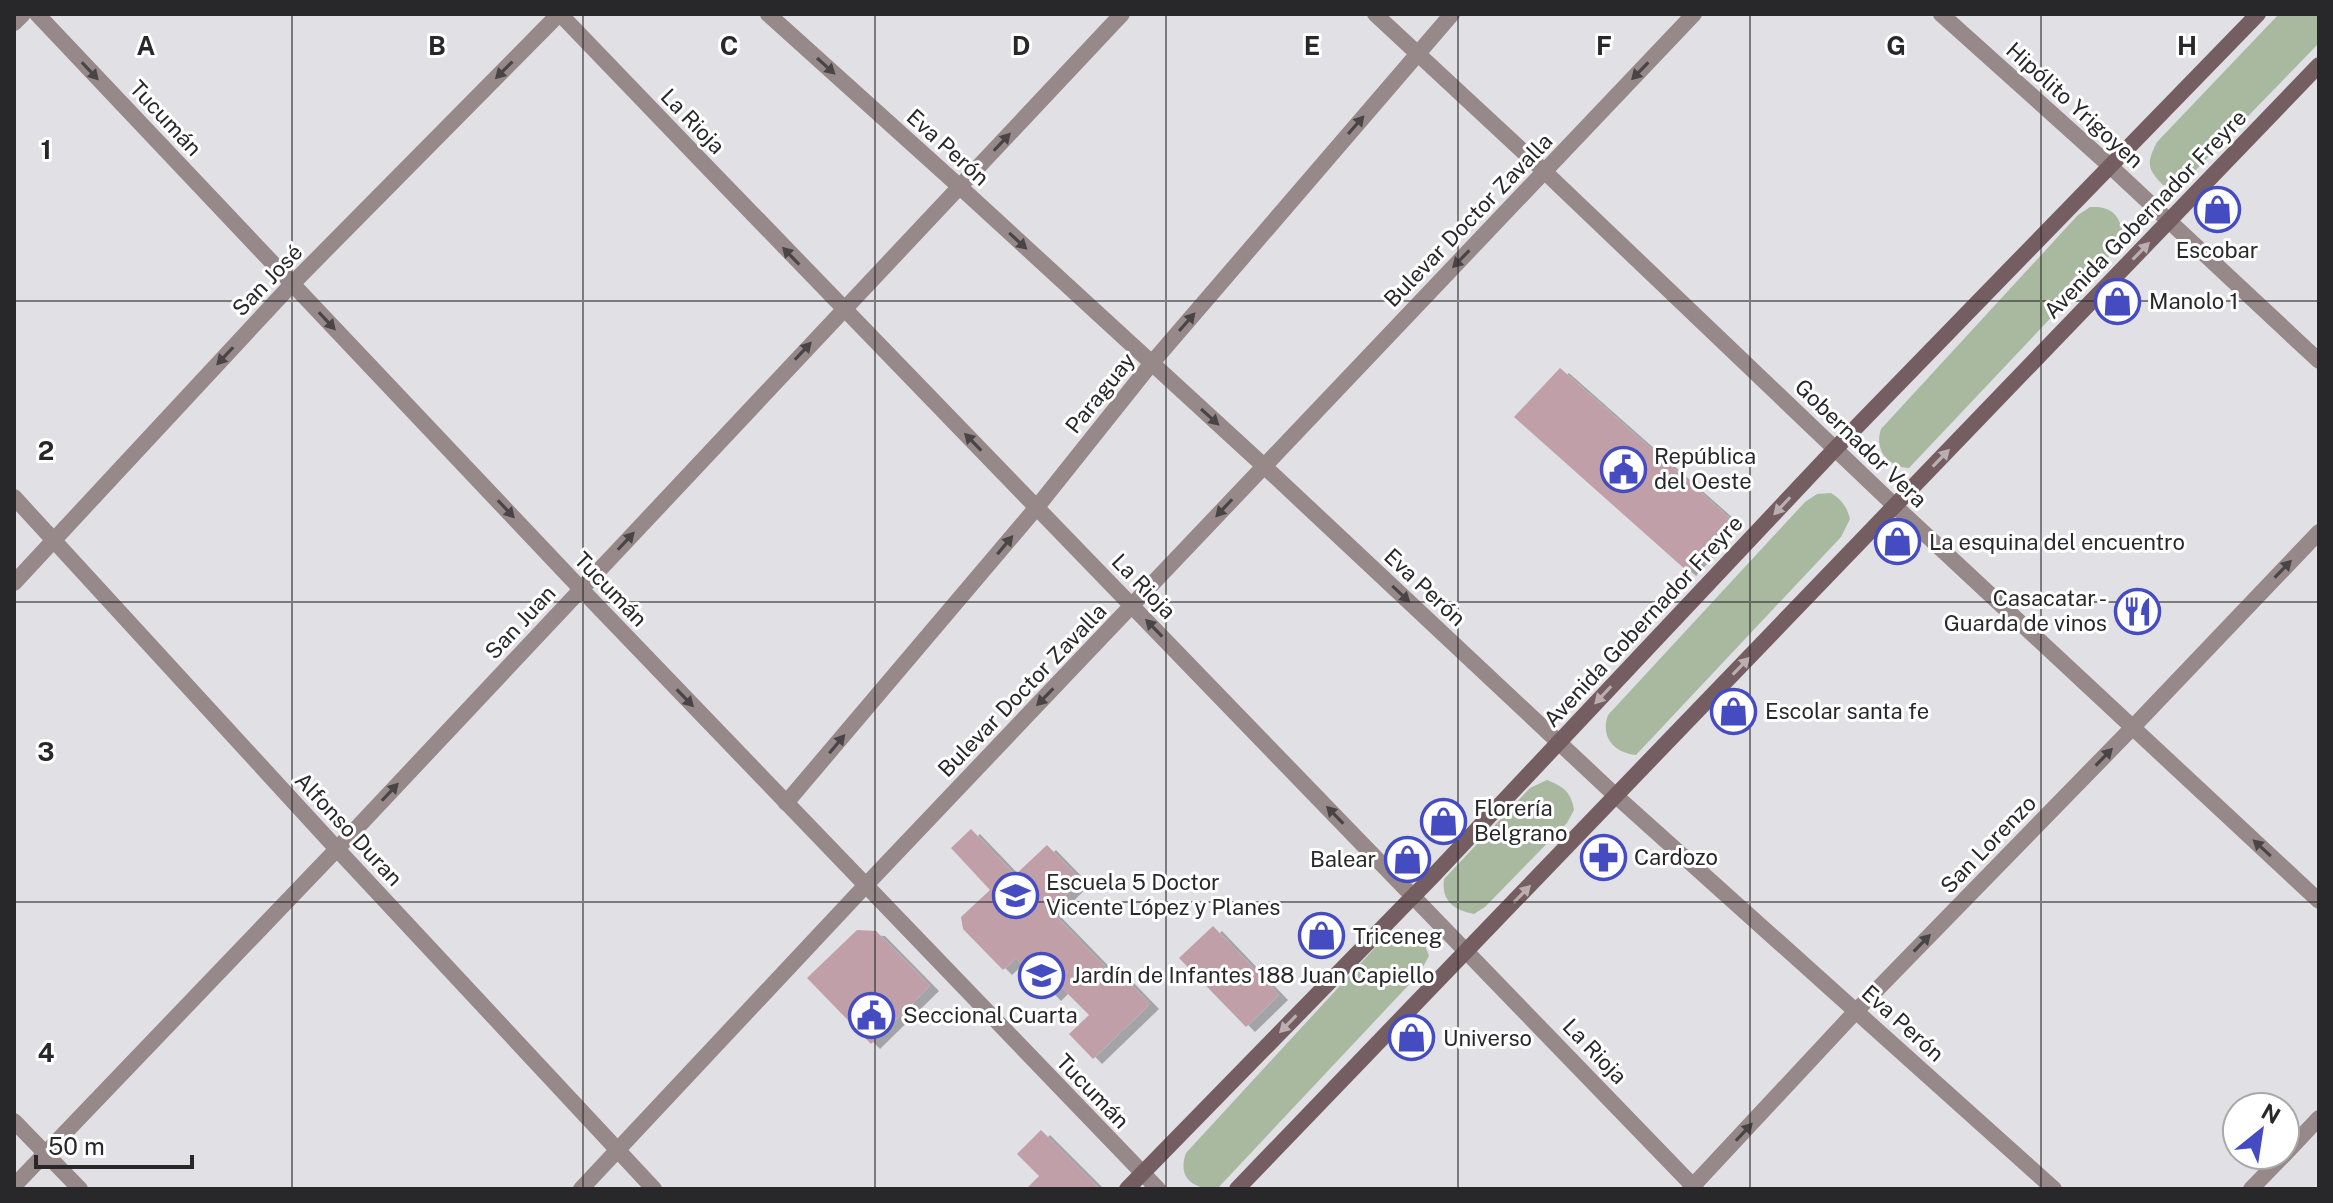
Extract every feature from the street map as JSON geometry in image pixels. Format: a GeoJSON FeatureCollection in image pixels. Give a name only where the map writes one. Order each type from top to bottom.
{"type":"FeatureCollection","features":[{"type":"Feature","properties":{"kind":"main road","name":"Avenida Gobernador Freyre"},"geometry":{"type":"LineString","coordinates":[[1127,1189],[1414,896],[1835,449],[2258,14]]}},
{"type":"Feature","properties":{"kind":"main road","name":"Avenida Gobernador Freyre"},"geometry":{"type":"LineString","coordinates":[[1237,1189],[2319,65]]}},
{"type":"Feature","properties":{"kind":"street"},"geometry":{"type":"LineString","coordinates":[[14,23],[23,14]]}},
{"type":"Feature","properties":{"kind":"street","name":"Tucumán"},"geometry":{"type":"LineString","coordinates":[[37,14],[581,589],[1158,1189]]}},
{"type":"Feature","properties":{"kind":"street","name":"San José"},"geometry":{"type":"LineString","coordinates":[[14,583],[292,284],[559,14]]}},
{"type":"Feature","properties":{"kind":"street","name":"La Rioja"},"geometry":{"type":"LineString","coordinates":[[559,14],[842,309],[1468,950],[1693,1188]]}},
{"type":"Feature","properties":{"kind":"street","name":"Eva Perón"},"geometry":{"type":"LineString","coordinates":[[768,14],[1264,466],[1616,796],[2054,1189]]}},
{"type":"Feature","properties":{"kind":"street","name":"San Juan"},"geometry":{"type":"LineString","coordinates":[[14,1186],[337,849],[1122,14]]}},
{"type":"Feature","properties":{"kind":"street","name":"Gobernador Vera"},"geometry":{"type":"LineString","coordinates":[[1375,14],[1895,506],[2319,901]]}},
{"type":"Feature","properties":{"kind":"street","name":"Paraguay"},"geometry":{"type":"LineString","coordinates":[[786,803],[1037,507],[1151,364],[1452,14]]}},
{"type":"Feature","properties":{"kind":"street","name":"Bulevar Doctor Zavalla"},"geometry":{"type":"LineString","coordinates":[[581,1189],[1694,14]]}},
{"type":"Feature","properties":{"kind":"street","name":"Hipólito Yrigoyen"},"geometry":{"type":"LineString","coordinates":[[1941,14],[2319,361]]}},
{"type":"Feature","properties":{"kind":"street","name":"Alfonso Duran"},"geometry":{"type":"LineString","coordinates":[[14,497],[654,1189]]}},
{"type":"Feature","properties":{"kind":"street","name":"San Lorenzo"},"geometry":{"type":"LineString","coordinates":[[1693,1188],[1857,1010],[2319,532]]}},
{"type":"Feature","properties":{"kind":"street"},"geometry":{"type":"LineString","coordinates":[[2301,1137],[2319,1118]]}},
{"type":"Feature","properties":{"kind":"street"},"geometry":{"type":"LineString","coordinates":[[14,1121],[80,1189]]}},
{"type":"Feature","properties":{"kind":"street"},"geometry":{"type":"LineString","coordinates":[[2251,1189],[2268,1171]]}},
{"type":"Feature","properties":{"kind":"green space"},"geometry":{"type":"Polygon","coordinates":[[[2279,14],[2319,14],[2319,43],[2187,179],[2174,185],[2163,185],[2150,165],[2157,142],[2279,14]]]}},
{"type":"Feature","properties":{"kind":"green space"},"geometry":{"type":"Polygon","coordinates":[[[2090,207],[2108,209],[2119,220],[2123,232],[2114,251],[1909,468],[1894,464],[1881,450],[1881,429],[2078,215],[2090,207]]]}},
{"type":"Feature","properties":{"kind":"green space"},"geometry":{"type":"Polygon","coordinates":[[[1831,493],[1844,504],[1850,519],[1841,537],[1636,755],[1615,747],[1606,730],[1608,715],[1805,502],[1817,494],[1831,493]]]}},
{"type":"Feature","properties":{"kind":"green space"},"geometry":{"type":"Polygon","coordinates":[[[1547,780],[1569,794],[1574,810],[1567,823],[1485,907],[1474,914],[1455,907],[1447,899],[1444,879],[1530,788],[1547,780]]]}},
{"type":"Feature","properties":{"kind":"green space"},"geometry":{"type":"Polygon","coordinates":[[[1409,930],[1422,941],[1429,956],[1419,974],[1217,1189],[1201,1187],[1189,1180],[1184,1169],[1186,1153],[1383,939],[1395,931],[1409,930]]]}},
{"type":"Feature","properties":{"kind":"building","name":"República del Oeste"},"geometry":{"type":"Polygon","coordinates":[[[1560,368],[1733,521],[1687,571],[1514,417],[1560,368]]]}},
{"type":"Feature","properties":{"kind":"building"},"geometry":{"type":"Polygon","coordinates":[[[971,829],[1015,875],[1047,845],[1081,880],[1050,910],[1117,979],[1122,975],[1150,1004],[1093,1059],[1069,1034],[1089,1015],[1061,987],[1052,996],[1016,958],[1003,970],[963,929],[961,917],[990,890],[951,848],[971,829]]]}},
{"type":"Feature","properties":{"kind":"building"},"geometry":{"type":"Polygon","coordinates":[[[1213,926],[1279,995],[1246,1027],[1179,958],[1213,926]]]}},
{"type":"Feature","properties":{"kind":"building","name":"Seccional Cuarta"},"geometry":{"type":"Polygon","coordinates":[[[857,930],[876,931],[930,986],[871,1044],[807,978],[857,930]]]}},
{"type":"Feature","properties":{"kind":"building"},"geometry":{"type":"Polygon","coordinates":[[[1041,1130],[1100,1189],[1026,1189],[1039,1176],[1017,1154],[1041,1130]]]}},
{"type":"Feature","properties":{"kind":"place","name":"Escobar"},"geometry":{"type":"Point","coordinates":[2217,209]}},
{"type":"Feature","properties":{"kind":"place","name":"Manolo 1"},"geometry":{"type":"Point","coordinates":[2118,301]}},
{"type":"Feature","properties":{"kind":"place","name":"República del Oeste"},"geometry":{"type":"Point","coordinates":[1623,469]}},
{"type":"Feature","properties":{"kind":"place","name":"La esquina del encuentro"},"geometry":{"type":"Point","coordinates":[1898,542]}},
{"type":"Feature","properties":{"kind":"place","name":"Casacatar - Guarda de vinos"},"geometry":{"type":"Point","coordinates":[2138,611]}},
{"type":"Feature","properties":{"kind":"place","name":"Escolar santa fe"},"geometry":{"type":"Point","coordinates":[1734,711]}},
{"type":"Feature","properties":{"kind":"place","name":"Florería Belgrano"},"geometry":{"type":"Point","coordinates":[1443,821]}},
{"type":"Feature","properties":{"kind":"place","name":"Cardozo"},"geometry":{"type":"Point","coordinates":[1603,857]}},
{"type":"Feature","properties":{"kind":"place","name":"Balear"},"geometry":{"type":"Point","coordinates":[1407,859]}},
{"type":"Feature","properties":{"kind":"place","name":"Escuela 5 Doctor Vicente López y Planes"},"geometry":{"type":"Point","coordinates":[1015,895]}},
{"type":"Feature","properties":{"kind":"place","name":"Triceneg"},"geometry":{"type":"Point","coordinates":[1322,936]}},
{"type":"Feature","properties":{"kind":"place","name":"Jardín de Infantes 188 Juan Capiello"},"geometry":{"type":"Point","coordinates":[1041,975]}},
{"type":"Feature","properties":{"kind":"place","name":"Seccional Cuarta"},"geometry":{"type":"Point","coordinates":[872,1015]}},
{"type":"Feature","properties":{"kind":"place","name":"Universo"},"geometry":{"type":"Point","coordinates":[1412,1038]}}]}
